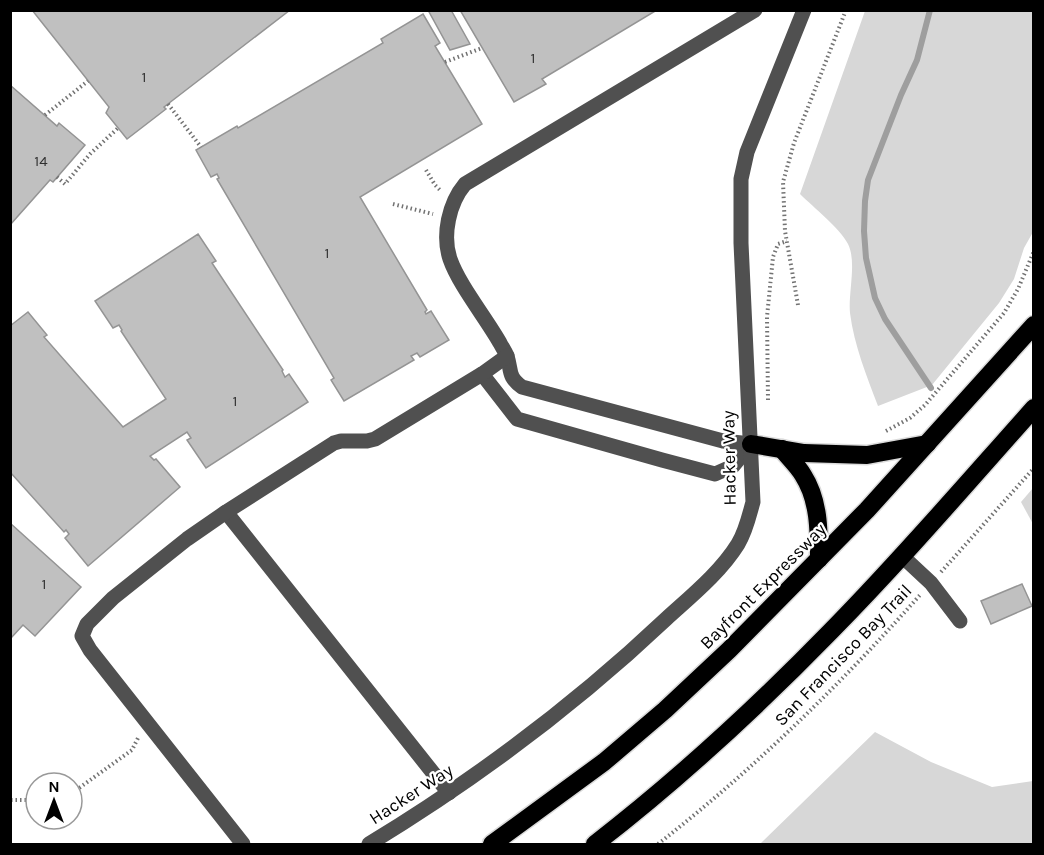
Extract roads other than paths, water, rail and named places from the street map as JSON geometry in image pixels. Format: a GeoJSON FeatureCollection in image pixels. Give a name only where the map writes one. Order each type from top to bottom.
{"type":"FeatureCollection","features":[{"type":"Feature","properties":{"kind":"highway","name":"Bayfront Expressway"},"geometry":{"type":"LineString","coordinates":[[492,844],[604,762],[665,710],[729,650],[819,559],[1034,326]]}},
{"type":"Feature","properties":{"kind":"highway"},"geometry":{"type":"LineString","coordinates":[[595,844],[654,797],[762,700],[902,556],[1034,408]]}},
{"type":"Feature","properties":{"kind":"highway"},"geometry":{"type":"LineString","coordinates":[[751,444],[804,453],[867,455],[927,444]]}},
{"type":"Feature","properties":{"kind":"highway"},"geometry":{"type":"LineString","coordinates":[[782,449],[804,477],[815,502],[819,520],[819,559]]}},
{"type":"Feature","properties":{"kind":"lane"},"geometry":{"type":"LineString","coordinates":[[751,444],[723,441],[530,391],[515,382],[509,374],[507,356],[450,260],[448,250],[449,219],[453,202],[465,184],[737,15],[755,10]]}},
{"type":"Feature","properties":{"kind":"lane","name":"Hacker Way"},"geometry":{"type":"LineString","coordinates":[[369,844],[499,759],[565,708],[636,648],[721,565],[737,546],[753,502],[742,279],[741,179],[747,152],[804,10]]}},
{"type":"Feature","properties":{"kind":"lane"},"geometry":{"type":"LineString","coordinates":[[243,844],[90,650],[82,636],[87,624],[113,598],[187,539],[334,443],[375,439],[482,374],[507,356]]}},
{"type":"Feature","properties":{"kind":"lane"},"geometry":{"type":"LineString","coordinates":[[482,374],[517,419],[715,474],[733,466],[751,444]]}},
{"type":"Feature","properties":{"kind":"lane"},"geometry":{"type":"LineString","coordinates":[[226,512],[449,793]]}},
{"type":"Feature","properties":{"kind":"lane"},"geometry":{"type":"LineString","coordinates":[[902,556],[931,583],[960,621]]}},
{"type":"Feature","properties":{"kind":"waterway"},"geometry":{"type":"LineString","coordinates":[[930,10],[917,60],[868,180],[864,231],[866,258],[875,298],[885,319],[931,388]]}}]}
